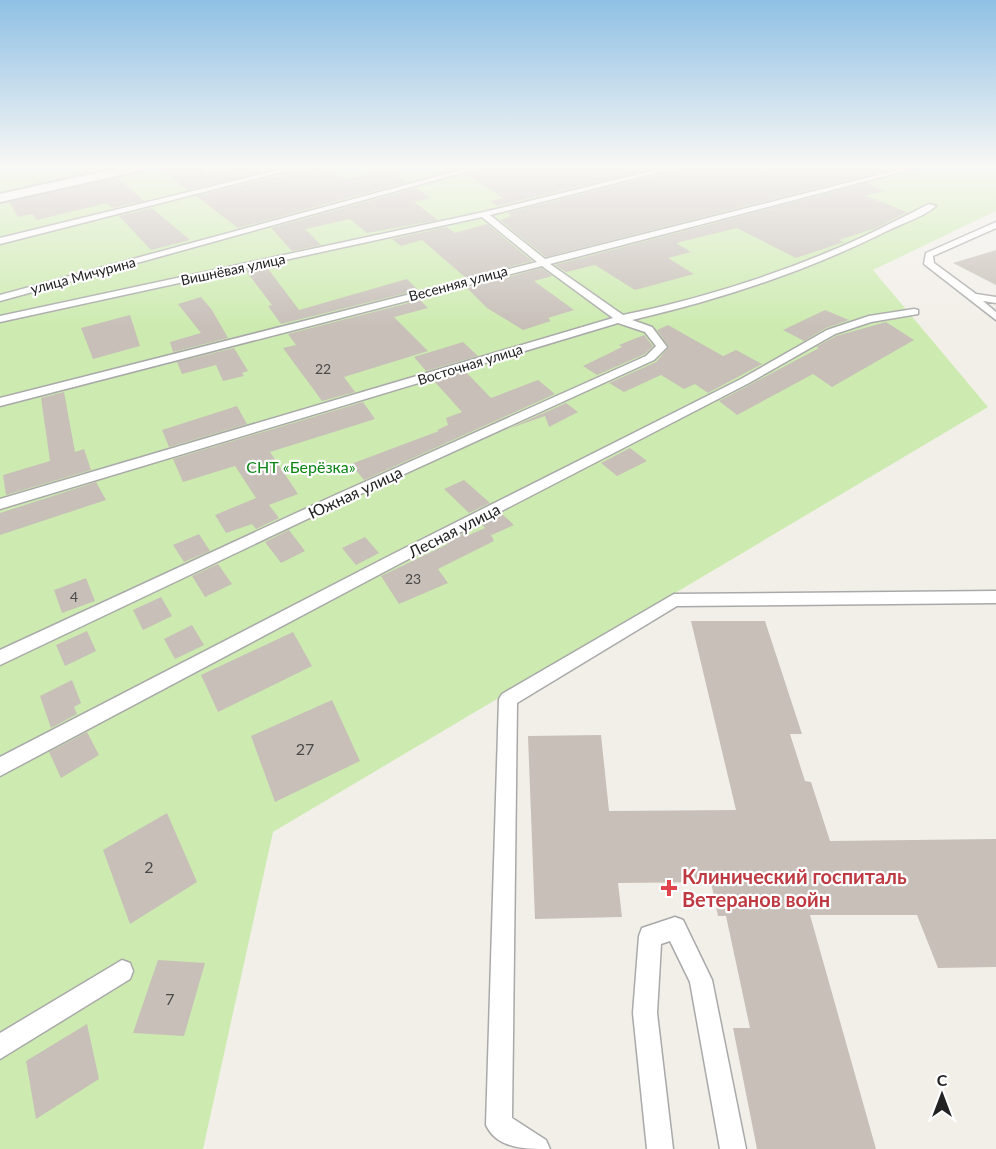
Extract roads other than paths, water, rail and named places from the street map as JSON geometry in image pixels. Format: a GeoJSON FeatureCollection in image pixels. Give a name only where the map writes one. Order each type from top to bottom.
{"type":"FeatureCollection","features":[{"type":"Feature","properties":{"kind":"lane"},"geometry":{"type":"LineString","coordinates":[[0,241],[82,221]]}},
{"type":"Feature","properties":{"kind":"lane","name":"улица Мичурина"},"geometry":{"type":"LineString","coordinates":[[0,298],[283,221]]}},
{"type":"Feature","properties":{"kind":"lane","name":"Вишнёвая улица"},"geometry":{"type":"LineString","coordinates":[[0,320],[454,221]]}},
{"type":"Feature","properties":{"kind":"lane"},"geometry":{"type":"LineString","coordinates":[[492,221],[542,261],[621,319]]}},
{"type":"Feature","properties":{"kind":"lane","name":"Весенняя улица"},"geometry":{"type":"LineString","coordinates":[[0,402],[703,221]]}},
{"type":"Feature","properties":{"kind":"lane","name":"Восточная улица"},"geometry":{"type":"LineString","coordinates":[[0,504],[621,319],[662,310],[728,290],[842,250],[902,221]]}},
{"type":"Feature","properties":{"kind":"lane"},"geometry":{"type":"LineString","coordinates":[[996,225],[929,255],[929,264],[996,317]]}},
{"type":"Feature","properties":{"kind":"lane"},"geometry":{"type":"LineString","coordinates":[[973,297],[996,300]]}},
{"type":"Feature","properties":{"kind":"lane","name":"Лесная улица"},"geometry":{"type":"LineString","coordinates":[[0,767],[396,559],[745,381],[831,332],[868,319],[914,312]]}},
{"type":"Feature","properties":{"kind":"lane","name":"Южная улица"},"geometry":{"type":"LineString","coordinates":[[0,658],[336,500],[650,358],[662,347],[657,335],[643,325],[621,319]]}},
{"type":"Feature","properties":{"kind":"lane"},"geometry":{"type":"LineString","coordinates":[[537,1149],[499,1125],[508,699],[674,600],[996,597]]}},
{"type":"Feature","properties":{"kind":"lane"},"geometry":{"type":"LineString","coordinates":[[660,1149],[645,1012],[650,936],[675,928],[701,980],[733,1149]]}},
{"type":"Feature","properties":{"kind":"lane"},"geometry":{"type":"LineString","coordinates":[[0,1047],[122,971]]}},
{"type":"Feature","properties":{"kind":"place","name":"Клинический госпиталь Ветеранов войн"},"geometry":{"type":"Point","coordinates":[669,888]}},
{"type":"Feature","properties":{"kind":"park label","name":"СНТ «Берёзка»"},"geometry":{"type":"Point","coordinates":[301,466]}}]}
